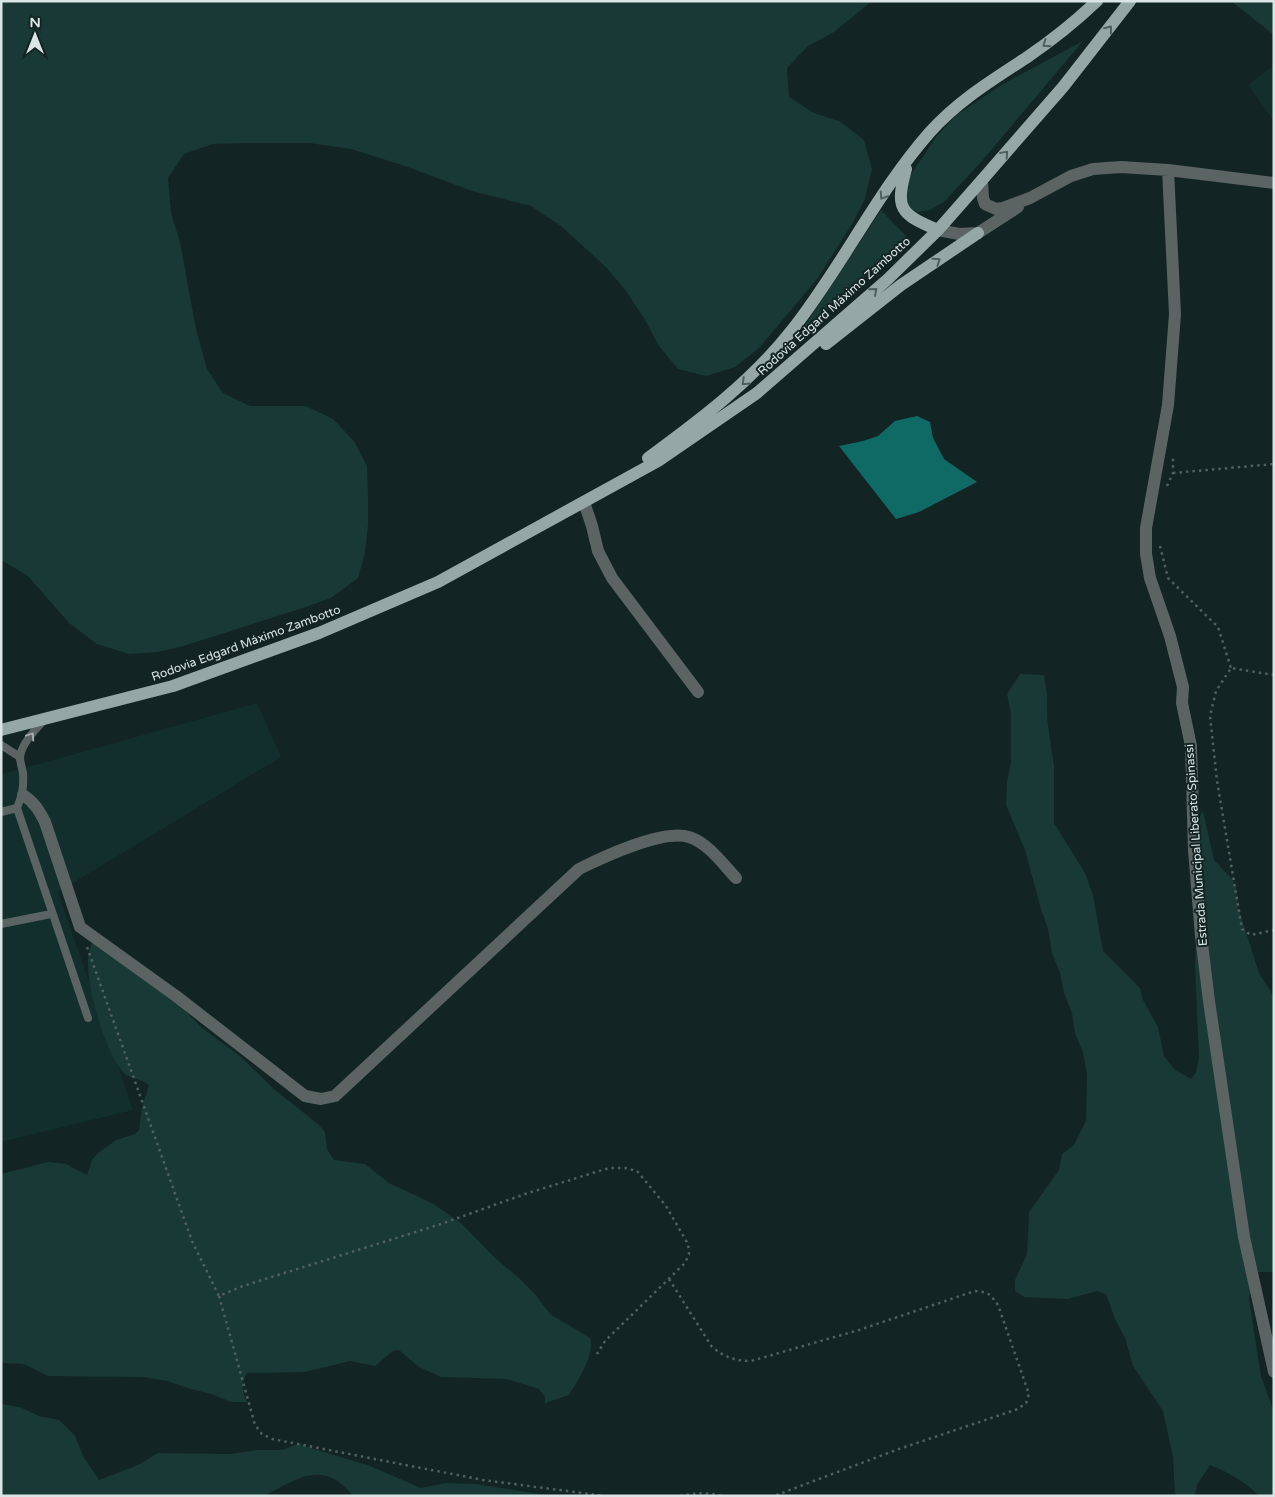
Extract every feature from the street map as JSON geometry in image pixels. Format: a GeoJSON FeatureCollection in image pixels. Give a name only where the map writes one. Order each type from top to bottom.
{"type":"FeatureCollection","features":[{"type":"Feature","properties":{"kind":"main road","name":"Rodovia Edgard Máximo Zambotto"},"geometry":{"type":"LineString","coordinates":[[590,499],[731,395],[760,368],[792,331],[910,156],[932,130],[958,105],[983,85],[1053,39],[1097,1]]}},
{"type":"Feature","properties":{"kind":"main road","name":"Rodovia Edgard Máximo Zambotto"},"geometry":{"type":"LineString","coordinates":[[1,730],[173,686],[319,634],[438,582],[658,461],[756,393],[888,279],[938,230],[1064,87],[1130,1]]}},
{"type":"Feature","properties":{"kind":"main road"},"geometry":{"type":"LineString","coordinates":[[910,156],[900,192],[900,202],[903,209],[910,216],[938,230]]}},
{"type":"Feature","properties":{"kind":"main road"},"geometry":{"type":"LineString","coordinates":[[756,393],[786,376],[902,285],[978,233]]}},
{"type":"Feature","properties":{"kind":"street"},"geometry":{"type":"LineString","coordinates":[[982,180],[985,204],[990,208],[996,209],[1030,198],[1071,176],[1093,169],[1121,167],[1168,170],[1274,183]]}},
{"type":"Feature","properties":{"kind":"street","name":"Estrada Municipal Liberato Spinassi"},"geometry":{"type":"LineString","coordinates":[[1168,170],[1175,314],[1168,405],[1146,528],[1146,554],[1150,578],[1170,636],[1183,687],[1182,703],[1191,746],[1194,850],[1209,1002],[1244,1237],[1274,1372]]}},
{"type":"Feature","properties":{"kind":"street"},"geometry":{"type":"LineString","coordinates":[[938,230],[959,234],[978,233],[1006,216],[1030,198]]}},
{"type":"Feature","properties":{"kind":"street"},"geometry":{"type":"LineString","coordinates":[[590,499],[592,526],[598,551],[612,578],[698,692]]}},
{"type":"Feature","properties":{"kind":"street"},"geometry":{"type":"LineString","coordinates":[[22,795],[32,801],[39,809],[45,822],[80,927],[176,996],[305,1096],[321,1099],[335,1096],[579,869],[613,852],[676,835],[691,837],[711,851],[736,878]]}},
{"type":"Feature","properties":{"kind":"lane"},"geometry":{"type":"LineString","coordinates":[[46,719],[32,732],[20,757],[24,784],[17,808],[51,914],[88,1018]]}},
{"type":"Feature","properties":{"kind":"lane"},"geometry":{"type":"LineString","coordinates":[[1,745],[20,757]]}},
{"type":"Feature","properties":{"kind":"lane"},"geometry":{"type":"LineString","coordinates":[[1,812],[17,808]]}},
{"type":"Feature","properties":{"kind":"lane"},"geometry":{"type":"LineString","coordinates":[[1,924],[51,914]]}},
{"type":"Feature","properties":{"kind":"path"},"geometry":{"type":"LineString","coordinates":[[1162,435],[1174,449],[1173,473],[1166,488]]}},
{"type":"Feature","properties":{"kind":"path"},"geometry":{"type":"LineString","coordinates":[[1173,473],[1274,464]]}},
{"type":"Feature","properties":{"kind":"path"},"geometry":{"type":"LineString","coordinates":[[1158,539],[1168,578],[1218,627],[1232,668]]}},
{"type":"Feature","properties":{"kind":"path"},"geometry":{"type":"LineString","coordinates":[[1232,668],[1274,675]]}},
{"type":"Feature","properties":{"kind":"path"},"geometry":{"type":"LineString","coordinates":[[1232,668],[1216,691],[1210,716],[1217,781],[1242,929],[1251,935],[1274,930]]}},
{"type":"Feature","properties":{"kind":"path"},"geometry":{"type":"LineString","coordinates":[[80,927],[192,1241],[219,1296],[255,1426],[262,1434],[272,1439],[483,1480],[605,1496]]}},
{"type":"Feature","properties":{"kind":"path"},"geometry":{"type":"LineString","coordinates":[[219,1296],[243,1286],[441,1224],[525,1194],[609,1168],[625,1168],[637,1171],[666,1206],[688,1244],[689,1254],[685,1263],[605,1341],[597,1354]]}},
{"type":"Feature","properties":{"kind":"path"},"geometry":{"type":"LineString","coordinates":[[669,1279],[712,1347],[722,1355],[735,1361],[751,1361],[840,1335],[975,1291],[991,1295],[998,1305],[1028,1394],[1026,1403],[1018,1409],[896,1450],[774,1496]]}},
{"type":"Feature","properties":{"kind":"path"},"geometry":{"type":"LineString","coordinates":[[680,1496],[711,1493],[722,1496]]}},
{"type":"Feature","properties":{"kind":"shaded area"},"geometry":{"type":"Polygon","coordinates":[[[1274,65],[1274,121],[1248,85],[1274,65]]]}},
{"type":"Feature","properties":{"kind":"shaded area"},"geometry":{"type":"Polygon","coordinates":[[[257,703],[281,757],[58,892],[133,1110],[1,1142],[1,774],[257,703]]]}},
{"type":"Feature","properties":{"kind":"green space"},"geometry":{"type":"Polygon","coordinates":[[[1,1],[872,1],[834,32],[808,46],[787,68],[789,97],[814,113],[841,122],[864,140],[872,169],[865,199],[852,224],[818,278],[759,348],[735,367],[706,376],[678,369],[659,346],[626,291],[607,268],[561,226],[531,206],[472,191],[408,167],[351,149],[309,143],[246,143],[213,144],[184,154],[168,178],[171,213],[180,242],[196,329],[207,369],[223,393],[250,406],[306,406],[333,419],[354,441],[367,466],[368,525],[365,553],[358,578],[331,598],[180,647],[158,652],[129,654],[97,644],[69,623],[28,576],[1,560],[1,1]]]}},
{"type":"Feature","properties":{"kind":"green space"},"geometry":{"type":"Polygon","coordinates":[[[1231,1],[1274,1],[1274,35],[1231,1]]]}},
{"type":"Feature","properties":{"kind":"green space"},"geometry":{"type":"Polygon","coordinates":[[[1083,41],[982,161],[944,202],[930,210],[918,212],[908,208],[906,182],[936,137],[955,116],[1003,84],[1083,41]]]}},
{"type":"Feature","properties":{"kind":"green space"},"geometry":{"type":"Polygon","coordinates":[[[881,210],[906,236],[906,239],[793,343],[881,210]]]}},
{"type":"Feature","properties":{"kind":"green space"},"geometry":{"type":"Polygon","coordinates":[[[1020,674],[1044,675],[1047,695],[1047,718],[1054,766],[1054,823],[1085,873],[1093,895],[1103,951],[1140,988],[1143,1000],[1158,1027],[1164,1056],[1174,1069],[1191,1079],[1196,1072],[1199,1058],[1195,965],[1198,819],[1203,811],[1214,860],[1232,879],[1236,887],[1238,907],[1259,973],[1274,997],[1274,1272],[1259,1272],[1252,1277],[1249,1299],[1261,1376],[1274,1412],[1274,1496],[1259,1496],[1236,1478],[1210,1465],[1197,1485],[1195,1496],[1175,1496],[1173,1457],[1163,1411],[1133,1366],[1125,1338],[1115,1319],[1106,1294],[1097,1291],[1068,1299],[1024,1297],[1015,1291],[1015,1280],[1027,1254],[1029,1212],[1059,1170],[1062,1154],[1074,1145],[1086,1121],[1087,1073],[1083,1053],[1075,1033],[1072,1013],[1052,953],[1048,929],[1025,850],[1006,805],[1007,782],[1011,762],[1011,714],[1007,694],[1020,674]]]}},
{"type":"Feature","properties":{"kind":"green space"},"geometry":{"type":"Polygon","coordinates":[[[97,936],[172,997],[200,1026],[241,1057],[275,1090],[318,1124],[325,1132],[327,1149],[334,1160],[365,1164],[389,1183],[432,1203],[461,1223],[495,1258],[535,1294],[550,1314],[590,1338],[591,1344],[588,1359],[569,1395],[545,1403],[545,1397],[539,1389],[506,1379],[441,1377],[419,1367],[399,1350],[393,1351],[375,1366],[350,1361],[305,1372],[247,1373],[243,1388],[247,1402],[231,1402],[167,1381],[143,1377],[48,1376],[24,1364],[1,1363],[1,1174],[48,1162],[66,1164],[87,1175],[92,1160],[98,1153],[116,1140],[135,1134],[139,1130],[142,1107],[149,1085],[125,1074],[115,1061],[108,1047],[96,1010],[88,973],[88,958],[91,945],[97,936]]]}},
{"type":"Feature","properties":{"kind":"green space"},"geometry":{"type":"Polygon","coordinates":[[[1,1404],[20,1407],[39,1416],[59,1420],[75,1436],[83,1456],[99,1480],[138,1465],[158,1453],[230,1454],[258,1450],[282,1450],[298,1444],[370,1466],[421,1488],[446,1483],[476,1484],[553,1496],[353,1496],[339,1482],[330,1477],[311,1475],[264,1496],[1,1496],[1,1404]]]}},
{"type":"Feature","properties":{"kind":"water"},"geometry":{"type":"Polygon","coordinates":[[[917,416],[930,422],[933,438],[944,459],[977,482],[919,512],[896,519],[839,446],[878,436],[895,421],[917,416]]]}}]}
